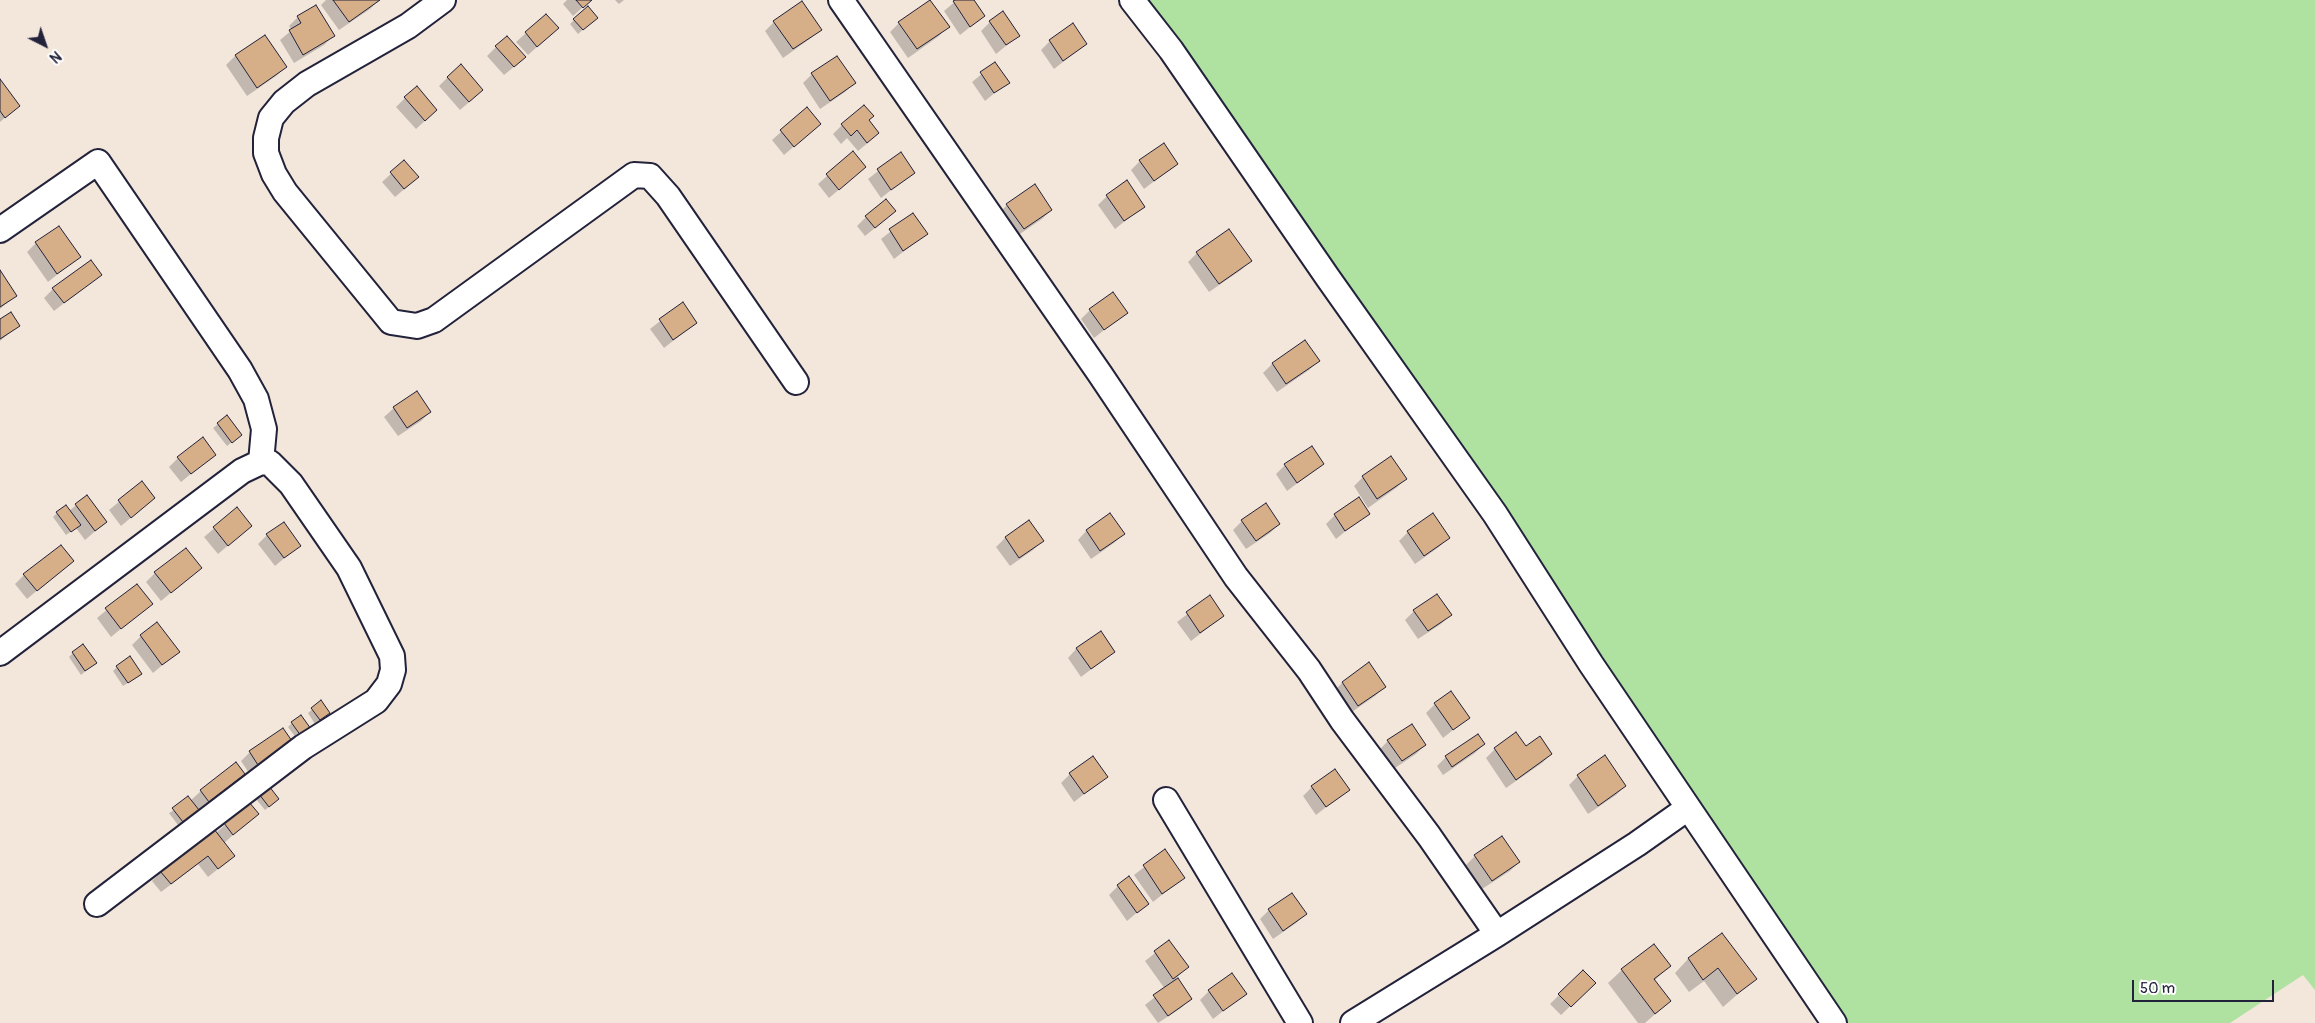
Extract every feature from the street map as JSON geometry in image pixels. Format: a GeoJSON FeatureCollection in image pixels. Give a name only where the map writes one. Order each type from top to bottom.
{"type":"FeatureCollection","features":[{"type":"Feature","properties":{"kind":"street"},"geometry":{"type":"LineString","coordinates":[[443,0],[408,26],[307,84],[284,102],[271,118],[266,138],[266,153],[274,174],[285,192],[391,322],[417,326],[434,320],[634,175],[650,176],[668,196],[796,382]]}},
{"type":"Feature","properties":{"kind":"street"},"geometry":{"type":"LineString","coordinates":[[840,0],[1100,374],[1236,578],[1309,670],[1342,720],[1429,836],[1496,934]]}},
{"type":"Feature","properties":{"kind":"street"},"geometry":{"type":"LineString","coordinates":[[1132,0],[1171,50],[1328,278],[1495,514],[1592,664],[1834,1023]]}},
{"type":"Feature","properties":{"kind":"street"},"geometry":{"type":"LineString","coordinates":[[0,230],[98,162],[240,370],[256,399],[264,428],[261,462]]}},
{"type":"Feature","properties":{"kind":"street"},"geometry":{"type":"LineString","coordinates":[[0,653],[242,471],[261,462],[270,463],[291,484],[349,568],[392,656],[394,670],[389,684],[376,700],[302,747],[97,904]]}},
{"type":"Feature","properties":{"kind":"street"},"geometry":{"type":"LineString","coordinates":[[1166,800],[1300,1023]]}},
{"type":"Feature","properties":{"kind":"street"},"geometry":{"type":"LineString","coordinates":[[1353,1023],[1637,844],[1688,808]]}},
{"type":"Feature","properties":{"kind":"green space"},"geometry":{"type":"Polygon","coordinates":[[[1132,0],[2315,0],[2315,990],[2303,975],[2230,1023],[1834,1023],[1132,0]]]}},
{"type":"Feature","properties":{"kind":"building"},"geometry":{"type":"Polygon","coordinates":[[[333,0],[380,0],[349,22],[333,0]]]}},
{"type":"Feature","properties":{"kind":"building"},"geometry":{"type":"Polygon","coordinates":[[[576,0],[592,0],[583,8],[576,0]]]}},
{"type":"Feature","properties":{"kind":"building"},"geometry":{"type":"Polygon","coordinates":[[[930,0],[950,27],[917,49],[898,22],[930,0]]]}},
{"type":"Feature","properties":{"kind":"building"},"geometry":{"type":"Polygon","coordinates":[[[974,0],[985,16],[970,27],[953,1],[974,0]]]}},
{"type":"Feature","properties":{"kind":"building"},"geometry":{"type":"Polygon","coordinates":[[[802,1],[822,30],[793,49],[773,21],[802,1]]]}},
{"type":"Feature","properties":{"kind":"building"},"geometry":{"type":"Polygon","coordinates":[[[316,5],[335,36],[303,55],[289,30],[301,23],[297,16],[316,5]]]}},
{"type":"Feature","properties":{"kind":"building"},"geometry":{"type":"Polygon","coordinates":[[[588,6],[598,18],[583,30],[573,19],[588,6]]]}},
{"type":"Feature","properties":{"kind":"building"},"geometry":{"type":"Polygon","coordinates":[[[1003,11],[1020,36],[1006,45],[989,21],[1003,11]]]}},
{"type":"Feature","properties":{"kind":"building"},"geometry":{"type":"Polygon","coordinates":[[[546,14],[559,28],[537,47],[525,32],[546,14]]]}},
{"type":"Feature","properties":{"kind":"building"},"geometry":{"type":"Polygon","coordinates":[[[1073,23],[1087,44],[1063,61],[1049,40],[1073,23]]]}},
{"type":"Feature","properties":{"kind":"building"},"geometry":{"type":"Polygon","coordinates":[[[265,35],[287,67],[257,88],[235,55],[265,35]]]}},
{"type":"Feature","properties":{"kind":"building"},"geometry":{"type":"Polygon","coordinates":[[[507,36],[526,57],[514,67],[495,46],[507,36]]]}},
{"type":"Feature","properties":{"kind":"building"},"geometry":{"type":"Polygon","coordinates":[[[837,56],[856,83],[830,101],[811,73],[837,56]]]}},
{"type":"Feature","properties":{"kind":"building"},"geometry":{"type":"Polygon","coordinates":[[[995,62],[1010,83],[994,93],[980,72],[995,62]]]}},
{"type":"Feature","properties":{"kind":"building"},"geometry":{"type":"Polygon","coordinates":[[[461,64],[483,90],[469,102],[447,77],[461,64]]]}},
{"type":"Feature","properties":{"kind":"building"},"geometry":{"type":"Polygon","coordinates":[[[0,79],[20,106],[5,118],[0,111],[0,79]]]}},
{"type":"Feature","properties":{"kind":"building"},"geometry":{"type":"Polygon","coordinates":[[[417,86],[437,110],[425,121],[404,97],[417,86]]]}},
{"type":"Feature","properties":{"kind":"building"},"geometry":{"type":"Polygon","coordinates":[[[864,105],[874,116],[869,120],[879,133],[867,143],[857,130],[851,136],[841,124],[864,105]]]}},
{"type":"Feature","properties":{"kind":"building"},"geometry":{"type":"Polygon","coordinates":[[[807,107],[821,124],[794,147],[780,130],[807,107]]]}},
{"type":"Feature","properties":{"kind":"building"},"geometry":{"type":"Polygon","coordinates":[[[1164,143],[1178,164],[1154,181],[1139,160],[1164,143]]]}},
{"type":"Feature","properties":{"kind":"building"},"geometry":{"type":"Polygon","coordinates":[[[853,151],[866,167],[839,190],[826,174],[853,151]]]}},
{"type":"Feature","properties":{"kind":"building"},"geometry":{"type":"Polygon","coordinates":[[[901,152],[915,173],[891,190],[877,169],[901,152]]]}},
{"type":"Feature","properties":{"kind":"building"},"geometry":{"type":"Polygon","coordinates":[[[404,160],[419,177],[404,189],[390,172],[404,160]]]}},
{"type":"Feature","properties":{"kind":"building"},"geometry":{"type":"Polygon","coordinates":[[[1127,180],[1145,207],[1124,221],[1106,195],[1127,180]]]}},
{"type":"Feature","properties":{"kind":"building"},"geometry":{"type":"Polygon","coordinates":[[[1035,184],[1052,210],[1024,229],[1006,204],[1035,184]]]}},
{"type":"Feature","properties":{"kind":"building"},"geometry":{"type":"Polygon","coordinates":[[[886,199],[896,211],[875,228],[865,216],[886,199]]]}},
{"type":"Feature","properties":{"kind":"building"},"geometry":{"type":"Polygon","coordinates":[[[913,213],[928,234],[903,251],[889,229],[913,213]]]}},
{"type":"Feature","properties":{"kind":"building"},"geometry":{"type":"Polygon","coordinates":[[[59,226],[81,257],[57,274],[35,242],[59,226]]]}},
{"type":"Feature","properties":{"kind":"building"},"geometry":{"type":"Polygon","coordinates":[[[1229,229],[1252,261],[1219,284],[1196,252],[1229,229]]]}},
{"type":"Feature","properties":{"kind":"building"},"geometry":{"type":"Polygon","coordinates":[[[91,260],[102,275],[64,303],[52,288],[91,260]]]}},
{"type":"Feature","properties":{"kind":"building"},"geometry":{"type":"Polygon","coordinates":[[[0,270],[17,296],[0,307],[0,270]]]}},
{"type":"Feature","properties":{"kind":"building"},"geometry":{"type":"Polygon","coordinates":[[[1113,292],[1128,313],[1104,330],[1089,309],[1113,292]]]}},
{"type":"Feature","properties":{"kind":"building"},"geometry":{"type":"Polygon","coordinates":[[[683,302],[697,323],[673,340],[659,319],[683,302]]]}},
{"type":"Feature","properties":{"kind":"building"},"geometry":{"type":"Polygon","coordinates":[[[11,312],[20,326],[0,339],[0,319],[11,312]]]}},
{"type":"Feature","properties":{"kind":"building"},"geometry":{"type":"Polygon","coordinates":[[[1305,340],[1320,361],[1286,384],[1272,363],[1305,340]]]}},
{"type":"Feature","properties":{"kind":"building"},"geometry":{"type":"Polygon","coordinates":[[[417,391],[431,412],[407,428],[393,407],[417,391]]]}},
{"type":"Feature","properties":{"kind":"building"},"geometry":{"type":"Polygon","coordinates":[[[227,415],[242,435],[232,443],[217,423],[227,415]]]}},
{"type":"Feature","properties":{"kind":"building"},"geometry":{"type":"Polygon","coordinates":[[[203,437],[216,455],[191,474],[177,457],[203,437]]]}},
{"type":"Feature","properties":{"kind":"building"},"geometry":{"type":"Polygon","coordinates":[[[1312,446],[1324,464],[1297,483],[1284,464],[1312,446]]]}},
{"type":"Feature","properties":{"kind":"building"},"geometry":{"type":"Polygon","coordinates":[[[1391,456],[1407,479],[1377,499],[1362,476],[1391,456]]]}},
{"type":"Feature","properties":{"kind":"building"},"geometry":{"type":"Polygon","coordinates":[[[142,481],[155,498],[131,518],[118,500],[142,481]]]}},
{"type":"Feature","properties":{"kind":"building"},"geometry":{"type":"Polygon","coordinates":[[[87,495],[107,522],[95,531],[75,504],[87,495]]]}},
{"type":"Feature","properties":{"kind":"building"},"geometry":{"type":"Polygon","coordinates":[[[1359,497],[1370,514],[1345,531],[1334,514],[1359,497]]]}},
{"type":"Feature","properties":{"kind":"building"},"geometry":{"type":"Polygon","coordinates":[[[1266,503],[1280,524],[1256,541],[1241,520],[1266,503]]]}},
{"type":"Feature","properties":{"kind":"building"},"geometry":{"type":"Polygon","coordinates":[[[66,505],[81,525],[71,532],[56,512],[66,505]]]}},
{"type":"Feature","properties":{"kind":"building"},"geometry":{"type":"Polygon","coordinates":[[[237,507],[252,526],[228,546],[213,527],[237,507]]]}},
{"type":"Feature","properties":{"kind":"building"},"geometry":{"type":"Polygon","coordinates":[[[1110,513],[1125,534],[1100,551],[1086,530],[1110,513]]]}},
{"type":"Feature","properties":{"kind":"building"},"geometry":{"type":"Polygon","coordinates":[[[1433,513],[1450,538],[1424,556],[1407,531],[1433,513]]]}},
{"type":"Feature","properties":{"kind":"building"},"geometry":{"type":"Polygon","coordinates":[[[1029,520],[1044,541],[1019,558],[1005,537],[1029,520]]]}},
{"type":"Feature","properties":{"kind":"building"},"geometry":{"type":"Polygon","coordinates":[[[284,522],[301,546],[284,558],[266,534],[284,522]]]}},
{"type":"Feature","properties":{"kind":"building"},"geometry":{"type":"Polygon","coordinates":[[[61,545],[74,561],[37,591],[23,574],[61,545]]]}},
{"type":"Feature","properties":{"kind":"building"},"geometry":{"type":"Polygon","coordinates":[[[186,548],[202,568],[171,593],[154,572],[186,548]]]}},
{"type":"Feature","properties":{"kind":"building"},"geometry":{"type":"Polygon","coordinates":[[[137,584],[153,604],[121,629],[105,608],[137,584]]]}},
{"type":"Feature","properties":{"kind":"building"},"geometry":{"type":"Polygon","coordinates":[[[1437,594],[1452,615],[1428,631],[1413,610],[1437,594]]]}},
{"type":"Feature","properties":{"kind":"building"},"geometry":{"type":"Polygon","coordinates":[[[1210,595],[1224,616],[1200,633],[1186,612],[1210,595]]]}},
{"type":"Feature","properties":{"kind":"building"},"geometry":{"type":"Polygon","coordinates":[[[157,622],[180,652],[162,665],[140,635],[157,622]]]}},
{"type":"Feature","properties":{"kind":"building"},"geometry":{"type":"Polygon","coordinates":[[[1101,631],[1115,652],[1091,669],[1076,648],[1101,631]]]}},
{"type":"Feature","properties":{"kind":"building"},"geometry":{"type":"Polygon","coordinates":[[[83,644],[97,663],[85,671],[72,652],[83,644]]]}},
{"type":"Feature","properties":{"kind":"building"},"geometry":{"type":"Polygon","coordinates":[[[130,656],[142,674],[128,683],[116,666],[130,656]]]}},
{"type":"Feature","properties":{"kind":"building"},"geometry":{"type":"Polygon","coordinates":[[[1369,662],[1386,687],[1358,706],[1342,682],[1369,662]]]}},
{"type":"Feature","properties":{"kind":"building"},"geometry":{"type":"Polygon","coordinates":[[[1451,691],[1470,718],[1453,730],[1434,703],[1451,691]]]}},
{"type":"Feature","properties":{"kind":"building"},"geometry":{"type":"Polygon","coordinates":[[[321,700],[330,713],[320,720],[311,708],[321,700]]]}},
{"type":"Feature","properties":{"kind":"building"},"geometry":{"type":"Polygon","coordinates":[[[301,715],[311,729],[301,736],[291,722],[301,715]]]}},
{"type":"Feature","properties":{"kind":"building"},"geometry":{"type":"Polygon","coordinates":[[[1412,724],[1426,745],[1402,761],[1387,740],[1412,724]]]}},
{"type":"Feature","properties":{"kind":"building"},"geometry":{"type":"Polygon","coordinates":[[[283,728],[292,741],[258,765],[249,751],[283,728]]]}},
{"type":"Feature","properties":{"kind":"building"},"geometry":{"type":"Polygon","coordinates":[[[1516,732],[1526,746],[1540,736],[1552,754],[1516,780],[1494,748],[1516,732]]]}},
{"type":"Feature","properties":{"kind":"building"},"geometry":{"type":"Polygon","coordinates":[[[1478,734],[1485,744],[1452,767],[1445,756],[1478,734]]]}},
{"type":"Feature","properties":{"kind":"building"},"geometry":{"type":"Polygon","coordinates":[[[1605,755],[1626,786],[1598,806],[1577,775],[1605,755]]]}},
{"type":"Feature","properties":{"kind":"building"},"geometry":{"type":"Polygon","coordinates":[[[1093,756],[1108,777],[1084,794],[1069,773],[1093,756]]]}},
{"type":"Feature","properties":{"kind":"building"},"geometry":{"type":"Polygon","coordinates":[[[236,762],[245,774],[209,802],[200,790],[236,762]]]}},
{"type":"Feature","properties":{"kind":"building"},"geometry":{"type":"Polygon","coordinates":[[[1335,769],[1350,790],[1326,807],[1311,786],[1335,769]]]}},
{"type":"Feature","properties":{"kind":"building"},"geometry":{"type":"Polygon","coordinates":[[[269,786],[279,799],[269,807],[259,794],[269,786]]]}},
{"type":"Feature","properties":{"kind":"building"},"geometry":{"type":"Polygon","coordinates":[[[188,796],[199,810],[183,822],[172,808],[188,796]]]}},
{"type":"Feature","properties":{"kind":"building"},"geometry":{"type":"Polygon","coordinates":[[[249,802],[259,814],[233,835],[224,823],[249,802]]]}},
{"type":"Feature","properties":{"kind":"building"},"geometry":{"type":"Polygon","coordinates":[[[214,829],[235,856],[218,869],[208,856],[171,884],[160,871],[214,829]]]}},
{"type":"Feature","properties":{"kind":"building"},"geometry":{"type":"Polygon","coordinates":[[[1502,836],[1520,862],[1492,881],[1474,855],[1502,836]]]}},
{"type":"Feature","properties":{"kind":"building"},"geometry":{"type":"Polygon","coordinates":[[[1165,849],[1185,878],[1162,894],[1143,865],[1165,849]]]}},
{"type":"Feature","properties":{"kind":"building"},"geometry":{"type":"Polygon","coordinates":[[[1129,876],[1149,904],[1137,913],[1117,885],[1129,876]]]}},
{"type":"Feature","properties":{"kind":"building"},"geometry":{"type":"Polygon","coordinates":[[[1292,893],[1307,914],[1283,931],[1268,909],[1292,893]]]}},
{"type":"Feature","properties":{"kind":"building"},"geometry":{"type":"Polygon","coordinates":[[[1722,933],[1757,979],[1737,994],[1718,968],[1703,980],[1688,958],[1722,933]]]}},
{"type":"Feature","properties":{"kind":"building"},"geometry":{"type":"Polygon","coordinates":[[[1169,940],[1189,967],[1173,979],[1154,951],[1169,940]]]}},
{"type":"Feature","properties":{"kind":"building"},"geometry":{"type":"Polygon","coordinates":[[[1654,944],[1671,966],[1654,979],[1671,1001],[1655,1014],[1621,969],[1654,944]]]}},
{"type":"Feature","properties":{"kind":"building"},"geometry":{"type":"Polygon","coordinates":[[[1583,970],[1596,983],[1571,1007],[1558,994],[1583,970]]]}},
{"type":"Feature","properties":{"kind":"building"},"geometry":{"type":"Polygon","coordinates":[[[1232,973],[1247,994],[1223,1011],[1208,990],[1232,973]]]}},
{"type":"Feature","properties":{"kind":"building"},"geometry":{"type":"Polygon","coordinates":[[[1178,978],[1192,999],[1168,1016],[1153,995],[1178,978]]]}}]}
